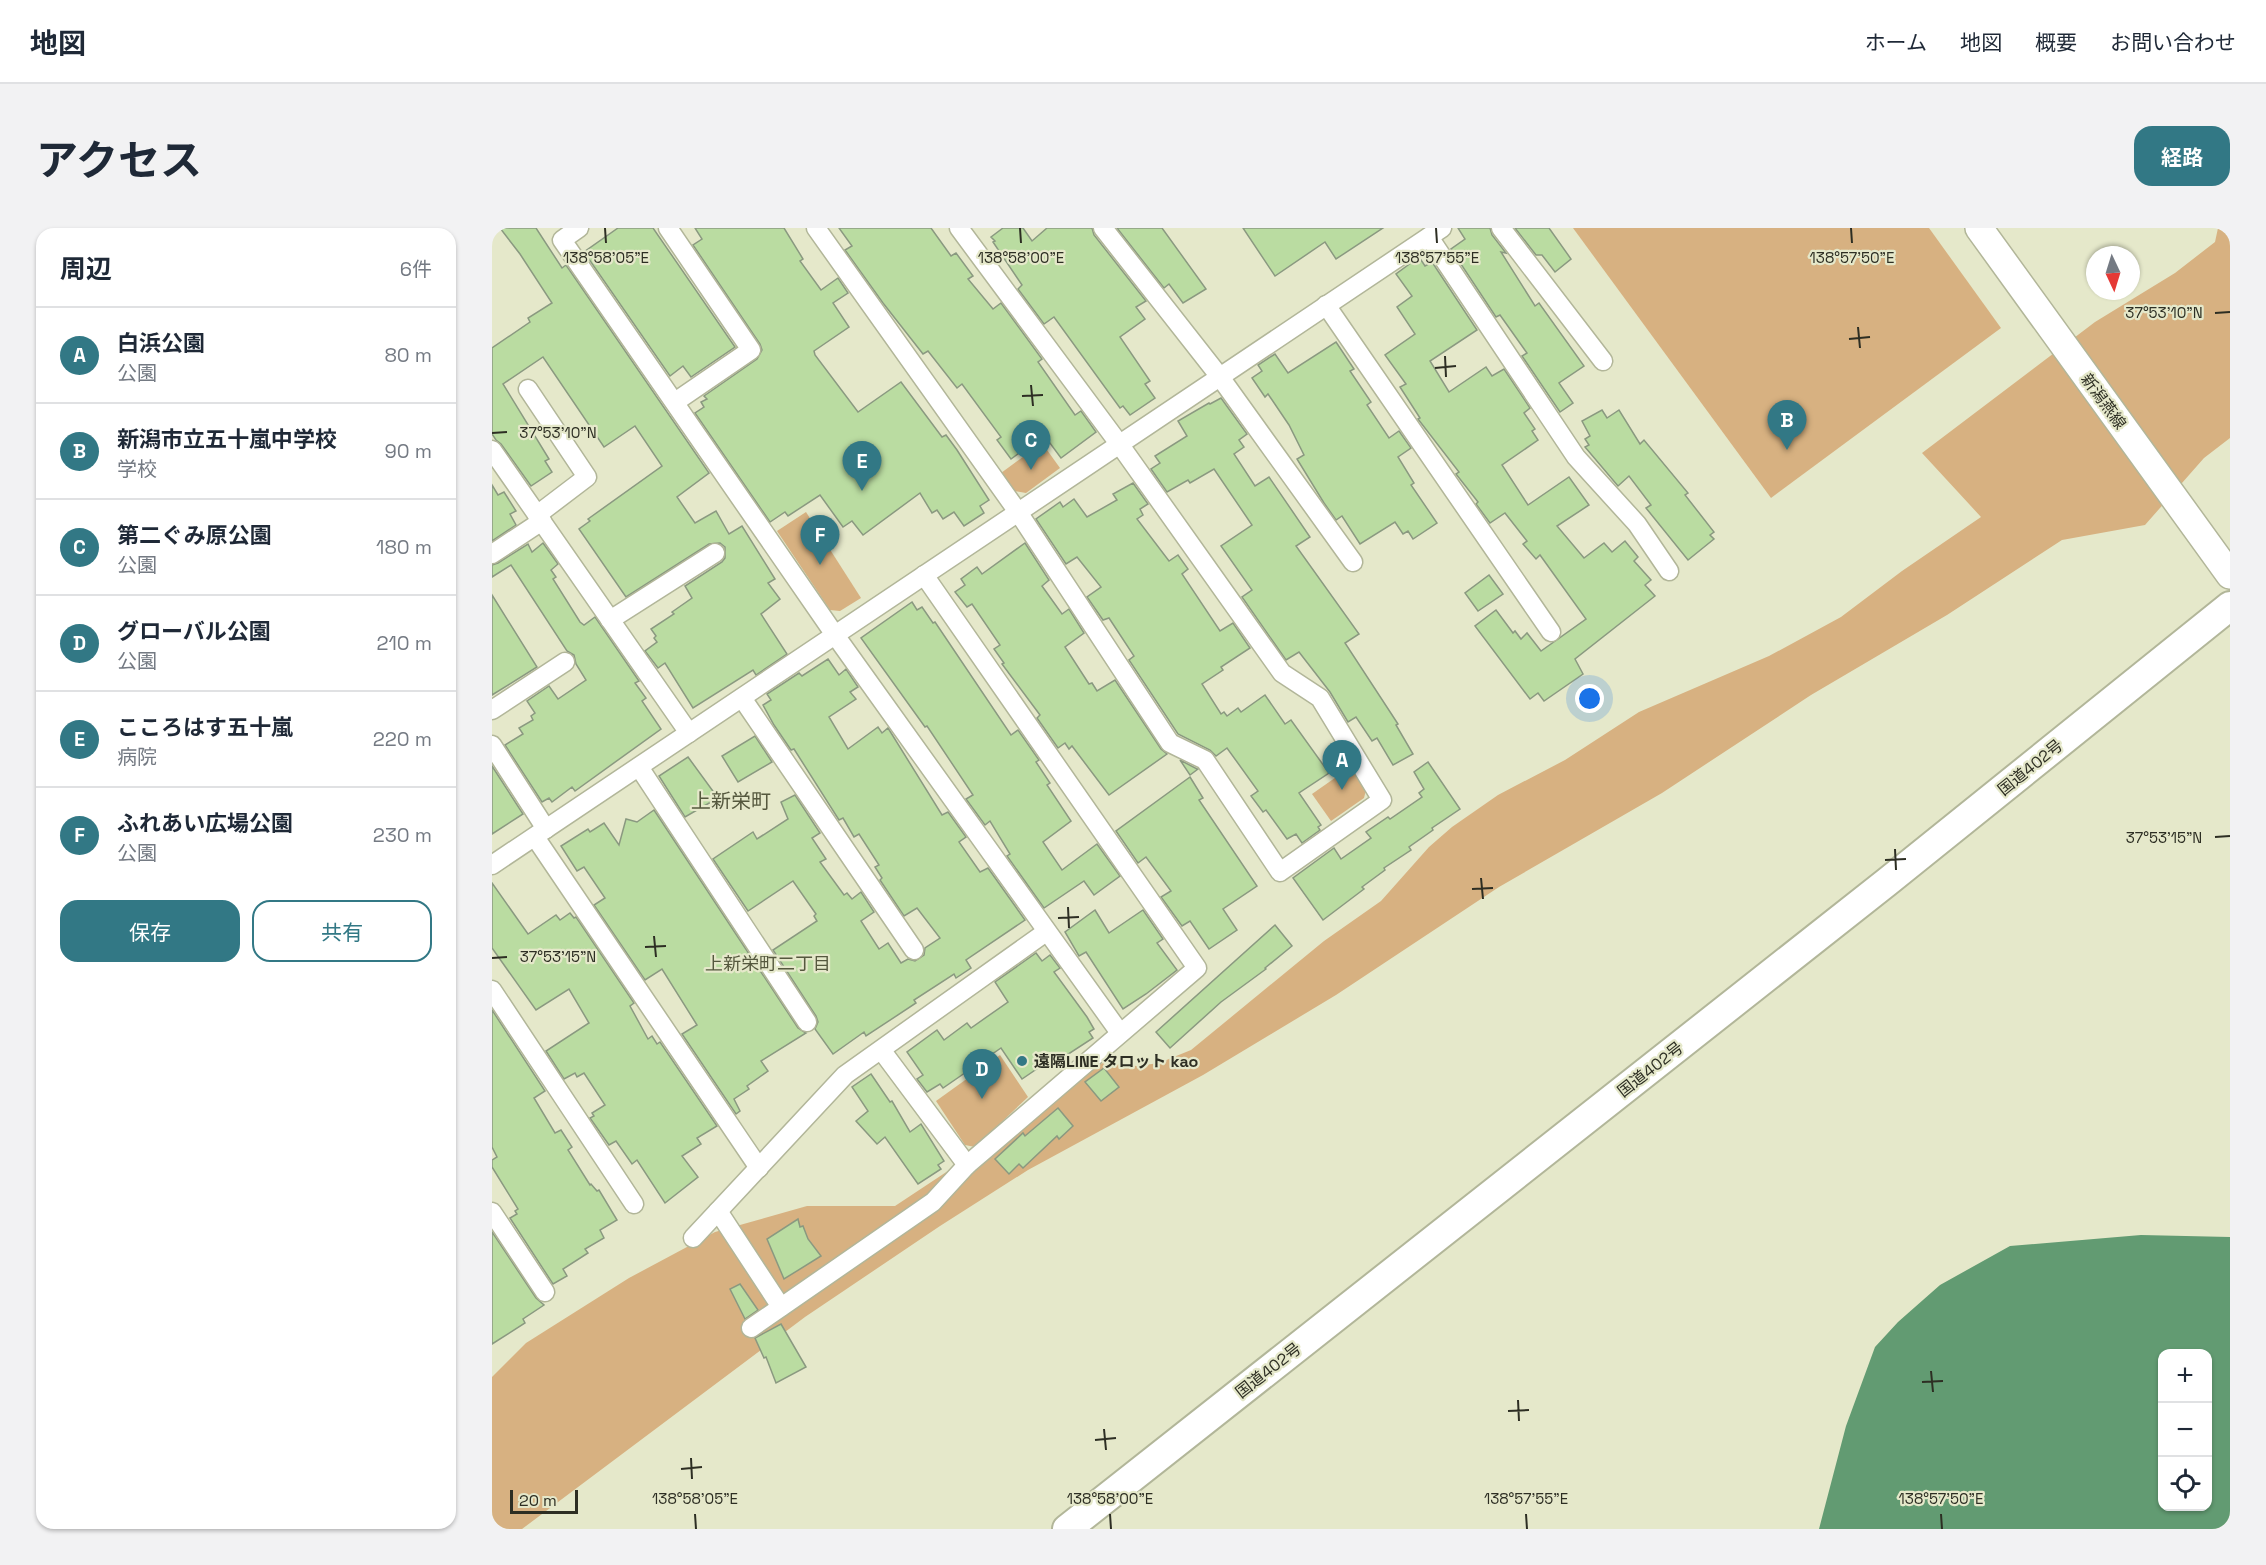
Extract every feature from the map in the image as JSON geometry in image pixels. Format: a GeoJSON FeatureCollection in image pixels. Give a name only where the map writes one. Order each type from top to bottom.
{"type":"FeatureCollection","features":[{"type":"Feature","properties":{"kind":"highway","name":"国道402号"},"geometry":{"type":"LineString","coordinates":[[1067,1529],[1887,882],[2230,606]]}},
{"type":"Feature","properties":{"kind":"main road","name":"新潟燕線"},"geometry":{"type":"LineString","coordinates":[[1979,228],[2230,575]]}},
{"type":"Feature","properties":{"kind":"street"},"geometry":{"type":"LineString","coordinates":[[579,228],[562,240],[835,635],[1120,1033]]}},
{"type":"Feature","properties":{"kind":"street"},"geometry":{"type":"LineString","coordinates":[[668,228],[751,350],[675,402]]}},
{"type":"Feature","properties":{"kind":"street"},"geometry":{"type":"LineString","coordinates":[[816,228],[1018,512],[1170,743],[1205,760],[1280,872],[1383,800],[1320,698],[1282,673],[1120,445],[959,228]]}},
{"type":"Feature","properties":{"kind":"street"},"geometry":{"type":"LineString","coordinates":[[1103,228],[1220,377],[1353,562]]}},
{"type":"Feature","properties":{"kind":"street"},"geometry":{"type":"LineString","coordinates":[[1501,228],[1603,362]]}},
{"type":"Feature","properties":{"kind":"street"},"geometry":{"type":"LineString","coordinates":[[492,865],[1435,232],[1576,457],[1637,524],[1669,571]]}},
{"type":"Feature","properties":{"kind":"street"},"geometry":{"type":"LineString","coordinates":[[1326,305],[1551,632]]}},
{"type":"Feature","properties":{"kind":"street"},"geometry":{"type":"LineString","coordinates":[[492,554],[587,477],[528,389]]}},
{"type":"Feature","properties":{"kind":"street"},"geometry":{"type":"LineString","coordinates":[[492,450],[689,733]]}},
{"type":"Feature","properties":{"kind":"street"},"geometry":{"type":"LineString","coordinates":[[610,620],[715,553]]}},
{"type":"Feature","properties":{"kind":"street"},"geometry":{"type":"LineString","coordinates":[[752,1328],[933,1202],[967,1165],[1197,968],[924,575]]}},
{"type":"Feature","properties":{"kind":"street"},"geometry":{"type":"LineString","coordinates":[[492,710],[565,662]]}},
{"type":"Feature","properties":{"kind":"street"},"geometry":{"type":"LineString","coordinates":[[742,698],[914,950]]}},
{"type":"Feature","properties":{"kind":"street"},"geometry":{"type":"LineString","coordinates":[[492,745],[541,833],[759,1168]]}},
{"type":"Feature","properties":{"kind":"street"},"geometry":{"type":"LineString","coordinates":[[639,767],[807,1022]]}},
{"type":"Feature","properties":{"kind":"street"},"geometry":{"type":"LineString","coordinates":[[693,1238],[845,1075],[1047,932]]}},
{"type":"Feature","properties":{"kind":"street"},"geometry":{"type":"LineString","coordinates":[[492,990],[634,1204]]}},
{"type":"Feature","properties":{"kind":"street"},"geometry":{"type":"LineString","coordinates":[[882,1051],[967,1165]]}},
{"type":"Feature","properties":{"kind":"street"},"geometry":{"type":"LineString","coordinates":[[718,1211],[781,1307]]}},
{"type":"Feature","properties":{"kind":"street"},"geometry":{"type":"LineString","coordinates":[[492,1212],[545,1292]]}},
{"type":"Feature","properties":{"kind":"shaded area"},"geometry":{"type":"Polygon","coordinates":[[[1573,228],[1929,228],[2001,328],[1771,498],[1573,228]]]}},
{"type":"Feature","properties":{"kind":"shaded area"},"geometry":{"type":"Polygon","coordinates":[[[2218,228],[2230,228],[2230,438],[2204,458],[2145,525],[2062,540],[1947,615],[1811,695],[1662,793],[1499,887],[1336,995],[1203,1075],[1028,1170],[805,1317],[522,1529],[492,1529],[492,1377],[526,1343],[629,1278],[715,1232],[807,1206],[895,1206],[966,1159],[1078,1074],[1103,1063],[1137,1066],[1159,1063],[1191,1050],[1324,941],[1381,901],[1429,847],[1452,827],[1498,795],[1565,760],[1639,712],[1769,656],[1841,617],[1902,571],[1981,517],[1922,453],[2095,322],[2131,300],[2140,300],[2140,294],[2175,273],[2215,242],[2218,228]]]}},
{"type":"Feature","properties":{"kind":"shaded area"},"geometry":{"type":"Polygon","coordinates":[[[1042,443],[1060,468],[1026,493],[1014,491],[1001,473],[1042,443]]]}},
{"type":"Feature","properties":{"kind":"shaded area"},"geometry":{"type":"Polygon","coordinates":[[[806,512],[861,598],[840,611],[830,610],[777,531],[806,512]]]}},
{"type":"Feature","properties":{"kind":"shaded area"},"geometry":{"type":"Polygon","coordinates":[[[1352,766],[1367,786],[1364,798],[1331,821],[1312,794],[1352,766]]]}},
{"type":"Feature","properties":{"kind":"shaded area"},"geometry":{"type":"Polygon","coordinates":[[[1000,1055],[1028,1097],[975,1147],[965,1145],[936,1101],[1000,1055]]]}},
{"type":"Feature","properties":{"kind":"shaded area"},"geometry":{"type":"Polygon","coordinates":[[[2141,1235],[2230,1237],[2230,1529],[1819,1529],[1846,1426],[1875,1347],[1898,1322],[1940,1285],[2010,1246],[2141,1235]]]}},
{"type":"Feature","properties":{"kind":"building"},"geometry":{"type":"Polygon","coordinates":[[[500,228],[536,228],[562,268],[566,265],[709,473],[677,497],[695,523],[716,511],[729,534],[742,526],[775,579],[768,583],[780,599],[761,614],[787,654],[756,675],[753,670],[693,708],[665,663],[658,668],[645,651],[657,642],[651,629],[674,614],[672,612],[692,598],[685,586],[722,562],[725,558],[725,547],[720,543],[709,544],[626,597],[579,529],[590,521],[588,519],[662,466],[635,426],[604,447],[543,357],[503,384],[549,459],[545,461],[552,472],[531,486],[496,440],[492,434],[492,348],[530,322],[528,318],[552,303],[500,228]]]}},
{"type":"Feature","properties":{"kind":"building"},"geometry":{"type":"Polygon","coordinates":[[[618,228],[653,228],[735,347],[691,377],[683,366],[670,376],[584,252],[618,228]]]}},
{"type":"Feature","properties":{"kind":"building"},"geometry":{"type":"Polygon","coordinates":[[[695,228],[784,228],[803,259],[800,261],[821,290],[838,278],[848,293],[833,303],[849,327],[814,351],[815,355],[858,412],[901,382],[942,437],[946,435],[989,500],[980,506],[984,513],[964,526],[954,512],[943,519],[937,510],[932,513],[920,493],[863,535],[852,521],[843,527],[820,495],[788,516],[785,512],[770,522],[695,413],[704,407],[701,402],[707,399],[704,396],[757,359],[762,350],[693,245],[702,239],[695,228]]]}},
{"type":"Feature","properties":{"kind":"building"},"geometry":{"type":"Polygon","coordinates":[[[839,228],[931,228],[951,256],[956,253],[973,276],[968,279],[993,309],[1001,303],[1042,359],[1038,362],[1075,415],[1081,411],[1096,432],[1061,458],[1044,435],[1011,459],[997,440],[1001,437],[962,384],[957,388],[928,351],[923,354],[883,303],[845,250],[852,246],[839,228]]]}},
{"type":"Feature","properties":{"kind":"building"},"geometry":{"type":"Polygon","coordinates":[[[1003,228],[1023,228],[1032,241],[1047,228],[1092,228],[1094,235],[1146,301],[1136,307],[1145,319],[1120,337],[1150,381],[1145,384],[1155,398],[1130,415],[1123,406],[1120,408],[1054,317],[1044,324],[1018,289],[1022,285],[993,242],[995,241],[991,237],[1003,228]]]}},
{"type":"Feature","properties":{"kind":"building"},"geometry":{"type":"Polygon","coordinates":[[[1117,228],[1162,228],[1206,289],[1183,303],[1169,284],[1164,288],[1117,228]]]}},
{"type":"Feature","properties":{"kind":"building"},"geometry":{"type":"Polygon","coordinates":[[[1243,228],[1383,228],[1336,259],[1325,242],[1275,276],[1243,228]]]}},
{"type":"Feature","properties":{"kind":"building"},"geometry":{"type":"Polygon","coordinates":[[[1458,228],[1490,228],[1492,235],[1506,253],[1501,252],[1535,306],[1539,303],[1584,366],[1559,383],[1573,403],[1560,412],[1522,356],[1527,353],[1500,315],[1496,317],[1451,249],[1465,239],[1458,228]]]}},
{"type":"Feature","properties":{"kind":"building"},"geometry":{"type":"Polygon","coordinates":[[[1515,228],[1549,228],[1571,259],[1555,272],[1542,255],[1536,255],[1515,228]]]}},
{"type":"Feature","properties":{"kind":"building"},"geometry":{"type":"Polygon","coordinates":[[[1419,257],[1425,266],[1432,262],[1477,330],[1430,361],[1449,392],[1486,367],[1492,376],[1504,369],[1530,408],[1524,413],[1535,429],[1532,431],[1538,440],[1502,465],[1528,505],[1569,477],[1589,505],[1557,526],[1584,558],[1604,543],[1612,552],[1625,541],[1638,557],[1634,561],[1651,580],[1645,585],[1655,596],[1575,659],[1583,674],[1544,701],[1538,693],[1530,699],[1475,626],[1496,610],[1513,633],[1515,631],[1521,639],[1527,633],[1541,651],[1586,619],[1540,555],[1536,559],[1523,544],[1527,541],[1505,513],[1490,523],[1476,504],[1478,502],[1456,474],[1459,472],[1418,419],[1420,418],[1400,387],[1406,384],[1385,355],[1415,334],[1397,307],[1412,296],[1396,274],[1419,257]]]}},
{"type":"Feature","properties":{"kind":"building"},"geometry":{"type":"Polygon","coordinates":[[[1336,342],[1354,369],[1350,371],[1371,402],[1367,405],[1389,438],[1399,431],[1411,448],[1398,457],[1414,483],[1411,485],[1437,523],[1413,539],[1408,531],[1403,534],[1395,522],[1360,544],[1342,516],[1336,520],[1297,459],[1304,455],[1289,425],[1268,394],[1265,397],[1252,378],[1262,371],[1258,365],[1275,354],[1288,373],[1336,342]]]}},
{"type":"Feature","properties":{"kind":"building"},"geometry":{"type":"Polygon","coordinates":[[[1221,398],[1247,434],[1239,440],[1244,447],[1234,454],[1255,486],[1269,477],[1310,537],[1296,546],[1359,634],[1345,643],[1398,724],[1396,725],[1413,754],[1393,765],[1377,738],[1372,741],[1356,717],[1348,722],[1330,692],[1299,652],[1286,660],[1242,597],[1252,590],[1221,546],[1252,525],[1214,469],[1190,483],[1188,480],[1167,492],[1151,469],[1160,463],[1155,456],[1187,436],[1178,421],[1221,398]]]}},
{"type":"Feature","properties":{"kind":"building"},"geometry":{"type":"Polygon","coordinates":[[[1602,410],[1607,418],[1619,410],[1640,444],[1644,440],[1688,493],[1685,495],[1714,532],[1710,535],[1714,539],[1688,560],[1646,508],[1651,505],[1629,476],[1618,486],[1585,447],[1589,445],[1585,439],[1590,436],[1582,421],[1602,410]]]}},
{"type":"Feature","properties":{"kind":"building"},"geometry":{"type":"Polygon","coordinates":[[[1133,483],[1148,504],[1140,509],[1143,515],[1137,519],[1169,561],[1178,555],[1188,569],[1182,574],[1220,631],[1233,623],[1250,648],[1221,667],[1223,670],[1202,684],[1221,714],[1224,712],[1227,716],[1238,708],[1241,712],[1265,695],[1285,724],[1291,720],[1329,773],[1299,793],[1321,825],[1318,827],[1320,830],[1302,843],[1296,834],[1287,839],[1266,810],[1263,812],[1251,796],[1258,791],[1227,748],[1216,756],[1210,750],[1178,734],[1129,660],[1134,656],[1109,618],[1103,620],[1087,597],[1101,587],[1077,557],[1066,564],[1036,519],[1060,502],[1063,507],[1074,499],[1087,517],[1117,500],[1113,494],[1133,483]]]}},
{"type":"Feature","properties":{"kind":"building"},"geometry":{"type":"Polygon","coordinates":[[[492,485],[498,495],[504,492],[516,511],[510,514],[516,525],[492,541],[492,485]]]}},
{"type":"Feature","properties":{"kind":"building"},"geometry":{"type":"Polygon","coordinates":[[[543,543],[558,564],[551,570],[556,577],[553,579],[580,622],[584,625],[595,617],[639,681],[635,683],[646,698],[642,701],[661,729],[575,791],[572,787],[552,802],[549,798],[542,802],[505,745],[523,734],[519,728],[533,720],[531,716],[535,713],[527,701],[549,686],[558,699],[586,680],[576,664],[574,655],[567,651],[511,565],[492,577],[492,565],[528,544],[532,552],[543,543]]]}},
{"type":"Feature","properties":{"kind":"building"},"geometry":{"type":"Polygon","coordinates":[[[1025,543],[1049,580],[1042,586],[1062,614],[1069,609],[1084,633],[1065,647],[1089,684],[1092,683],[1097,691],[1115,680],[1161,749],[1167,754],[1109,795],[1072,746],[1069,749],[1065,743],[1058,748],[1037,718],[1040,715],[1002,664],[1004,663],[994,649],[1000,645],[972,604],[967,607],[955,592],[965,585],[961,579],[977,567],[982,574],[1025,543]]]}},
{"type":"Feature","properties":{"kind":"building"},"geometry":{"type":"Polygon","coordinates":[[[1489,575],[1503,594],[1478,611],[1465,593],[1489,575]]]}},
{"type":"Feature","properties":{"kind":"building"},"geometry":{"type":"Polygon","coordinates":[[[492,595],[537,667],[492,695],[492,595]]]}},
{"type":"Feature","properties":{"kind":"building"},"geometry":{"type":"Polygon","coordinates":[[[912,602],[917,610],[922,607],[933,623],[935,622],[1011,735],[1018,730],[1039,760],[1036,762],[1050,783],[1047,785],[1071,821],[1043,842],[1062,870],[1097,844],[1120,876],[1094,895],[1084,881],[1044,908],[1007,856],[1010,854],[990,821],[985,825],[966,799],[973,795],[927,726],[925,727],[861,638],[912,602]]]}},
{"type":"Feature","properties":{"kind":"building"},"geometry":{"type":"Polygon","coordinates":[[[828,659],[839,675],[846,669],[858,687],[850,692],[856,699],[829,717],[848,749],[878,727],[882,733],[888,728],[942,815],[948,812],[966,837],[959,842],[980,872],[988,868],[1025,920],[966,960],[971,968],[956,978],[954,974],[914,1000],[916,1003],[866,1036],[864,1032],[833,1054],[815,1029],[818,1022],[816,1016],[773,950],[817,921],[814,916],[816,914],[793,881],[748,911],[713,859],[753,832],[757,839],[788,819],[781,802],[795,795],[820,833],[812,838],[826,859],[820,862],[844,895],[847,893],[852,899],[861,892],[874,912],[861,921],[879,949],[888,943],[901,963],[908,959],[915,961],[924,955],[925,948],[940,938],[917,908],[904,916],[880,880],[882,878],[875,867],[879,865],[859,834],[854,837],[843,818],[839,820],[794,749],[791,750],[774,725],[763,705],[771,700],[767,694],[799,673],[802,676],[828,659]]]}},
{"type":"Feature","properties":{"kind":"building"},"geometry":{"type":"Polygon","coordinates":[[[755,736],[772,762],[738,782],[722,756],[755,736]]]}},
{"type":"Feature","properties":{"kind":"building"},"geometry":{"type":"Polygon","coordinates":[[[688,757],[718,798],[685,817],[659,776],[688,757]]]}},
{"type":"Feature","properties":{"kind":"building"},"geometry":{"type":"Polygon","coordinates":[[[1180,760],[1197,769],[1198,769],[1190,775],[1180,760]]]}},
{"type":"Feature","properties":{"kind":"building"},"geometry":{"type":"Polygon","coordinates":[[[1428,762],[1460,809],[1432,828],[1433,830],[1409,847],[1411,850],[1384,868],[1385,870],[1362,887],[1364,889],[1323,920],[1293,878],[1334,848],[1341,859],[1371,838],[1366,832],[1422,797],[1419,793],[1424,789],[1414,772],[1428,762]]]}},
{"type":"Feature","properties":{"kind":"building"},"geometry":{"type":"Polygon","coordinates":[[[492,766],[523,814],[492,834],[492,766]]]}},
{"type":"Feature","properties":{"kind":"building"},"geometry":{"type":"Polygon","coordinates":[[[1190,777],[1203,798],[1199,800],[1257,886],[1223,909],[1237,930],[1209,949],[1190,921],[1182,926],[1161,897],[1171,891],[1146,857],[1138,863],[1116,831],[1190,777]]]}},
{"type":"Feature","properties":{"kind":"building"},"geometry":{"type":"Polygon","coordinates":[[[654,810],[798,1028],[806,1033],[761,1061],[768,1071],[747,1086],[749,1089],[734,1099],[740,1111],[736,1114],[682,1034],[697,1025],[662,969],[645,980],[594,905],[605,898],[584,867],[577,871],[561,846],[588,829],[590,832],[604,823],[619,845],[626,819],[637,822],[654,810]]]}},
{"type":"Feature","properties":{"kind":"building"},"geometry":{"type":"Polygon","coordinates":[[[492,883],[528,934],[556,915],[560,920],[570,913],[574,918],[576,917],[634,1003],[630,1006],[648,1039],[652,1036],[657,1044],[660,1042],[717,1126],[697,1138],[701,1144],[682,1156],[698,1177],[665,1203],[637,1160],[632,1164],[616,1141],[609,1145],[590,1118],[594,1116],[592,1113],[605,1105],[584,1073],[577,1077],[575,1073],[564,1079],[546,1051],[589,1023],[569,989],[536,1010],[492,948],[492,883]]]}},
{"type":"Feature","properties":{"kind":"building"},"geometry":{"type":"Polygon","coordinates":[[[1095,910],[1109,933],[1143,910],[1163,939],[1157,943],[1177,970],[1123,1009],[1086,952],[1079,956],[1065,932],[1095,910]]]}},
{"type":"Feature","properties":{"kind":"building"},"geometry":{"type":"Polygon","coordinates":[[[1275,925],[1292,946],[1266,969],[1221,1002],[1170,1048],[1156,1032],[1275,925]]]}},
{"type":"Feature","properties":{"kind":"building"},"geometry":{"type":"Polygon","coordinates":[[[1036,953],[1042,961],[1050,955],[1060,968],[1054,972],[1087,1017],[1094,1029],[1089,1032],[1093,1038],[1050,1066],[1047,1062],[1022,1079],[1001,1048],[943,1088],[940,1084],[927,1092],[917,1079],[923,1075],[907,1052],[937,1030],[944,1040],[967,1023],[971,1028],[1008,1002],[995,982],[1036,953]]]}},
{"type":"Feature","properties":{"kind":"building"},"geometry":{"type":"Polygon","coordinates":[[[492,1010],[545,1091],[534,1098],[555,1133],[561,1130],[572,1147],[568,1150],[590,1185],[597,1191],[599,1190],[617,1220],[600,1230],[604,1238],[585,1249],[588,1253],[563,1269],[567,1276],[553,1284],[510,1218],[517,1214],[515,1211],[518,1209],[492,1167],[492,1160],[497,1157],[492,1147],[492,1010]]]}},
{"type":"Feature","properties":{"kind":"building"},"geometry":{"type":"Polygon","coordinates":[[[1104,1068],[1119,1087],[1101,1101],[1085,1082],[1104,1068]]]}},
{"type":"Feature","properties":{"kind":"building"},"geometry":{"type":"Polygon","coordinates":[[[871,1074],[890,1102],[892,1101],[910,1132],[921,1124],[944,1161],[938,1165],[941,1169],[918,1184],[885,1137],[877,1144],[856,1121],[868,1111],[852,1087],[871,1074]]]}},
{"type":"Feature","properties":{"kind":"building"},"geometry":{"type":"Polygon","coordinates":[[[1058,1108],[1073,1126],[1059,1139],[1057,1136],[1023,1168],[1019,1164],[1009,1174],[995,1159],[1023,1133],[1025,1136],[1058,1108]]]}},
{"type":"Feature","properties":{"kind":"building"},"geometry":{"type":"Polygon","coordinates":[[[798,1219],[800,1227],[803,1226],[808,1239],[821,1256],[784,1279],[767,1239],[798,1219]]]}},
{"type":"Feature","properties":{"kind":"building"},"geometry":{"type":"Polygon","coordinates":[[[492,1232],[536,1298],[544,1305],[523,1319],[525,1323],[492,1344],[492,1232]]]}},
{"type":"Feature","properties":{"kind":"building"},"geometry":{"type":"Polygon","coordinates":[[[740,1284],[758,1310],[745,1319],[730,1289],[740,1284]]]}},
{"type":"Feature","properties":{"kind":"building"},"geometry":{"type":"Polygon","coordinates":[[[781,1324],[806,1367],[776,1383],[766,1357],[764,1358],[755,1338],[781,1324]]]}},
{"type":"Feature","properties":{"kind":"place","name":"新潟市立五十嵐中学校"},"geometry":{"type":"Point","coordinates":[1787,450]}},
{"type":"Feature","properties":{"kind":"place","name":"第二ぐみ原公園"},"geometry":{"type":"Point","coordinates":[1031,470]}},
{"type":"Feature","properties":{"kind":"place","name":"こころはす五十嵐"},"geometry":{"type":"Point","coordinates":[862,491]}},
{"type":"Feature","properties":{"kind":"place","name":"ふれあい広場公園"},"geometry":{"type":"Point","coordinates":[820,565]}},
{"type":"Feature","properties":{"kind":"place","name":"白浜公園"},"geometry":{"type":"Point","coordinates":[1342,790]}},
{"type":"Feature","properties":{"kind":"place","name":"遠隔LINE タロット kao"},"geometry":{"type":"Point","coordinates":[1022,1061]}},
{"type":"Feature","properties":{"kind":"place","name":"グローバル公園"},"geometry":{"type":"Point","coordinates":[982,1099]}},
{"type":"Feature","properties":{"kind":"district","name":"上新栄町"},"geometry":{"type":"Point","coordinates":[731,801]}},
{"type":"Feature","properties":{"kind":"district","name":"上新栄町二丁目"},"geometry":{"type":"Point","coordinates":[768,964]}}]}
